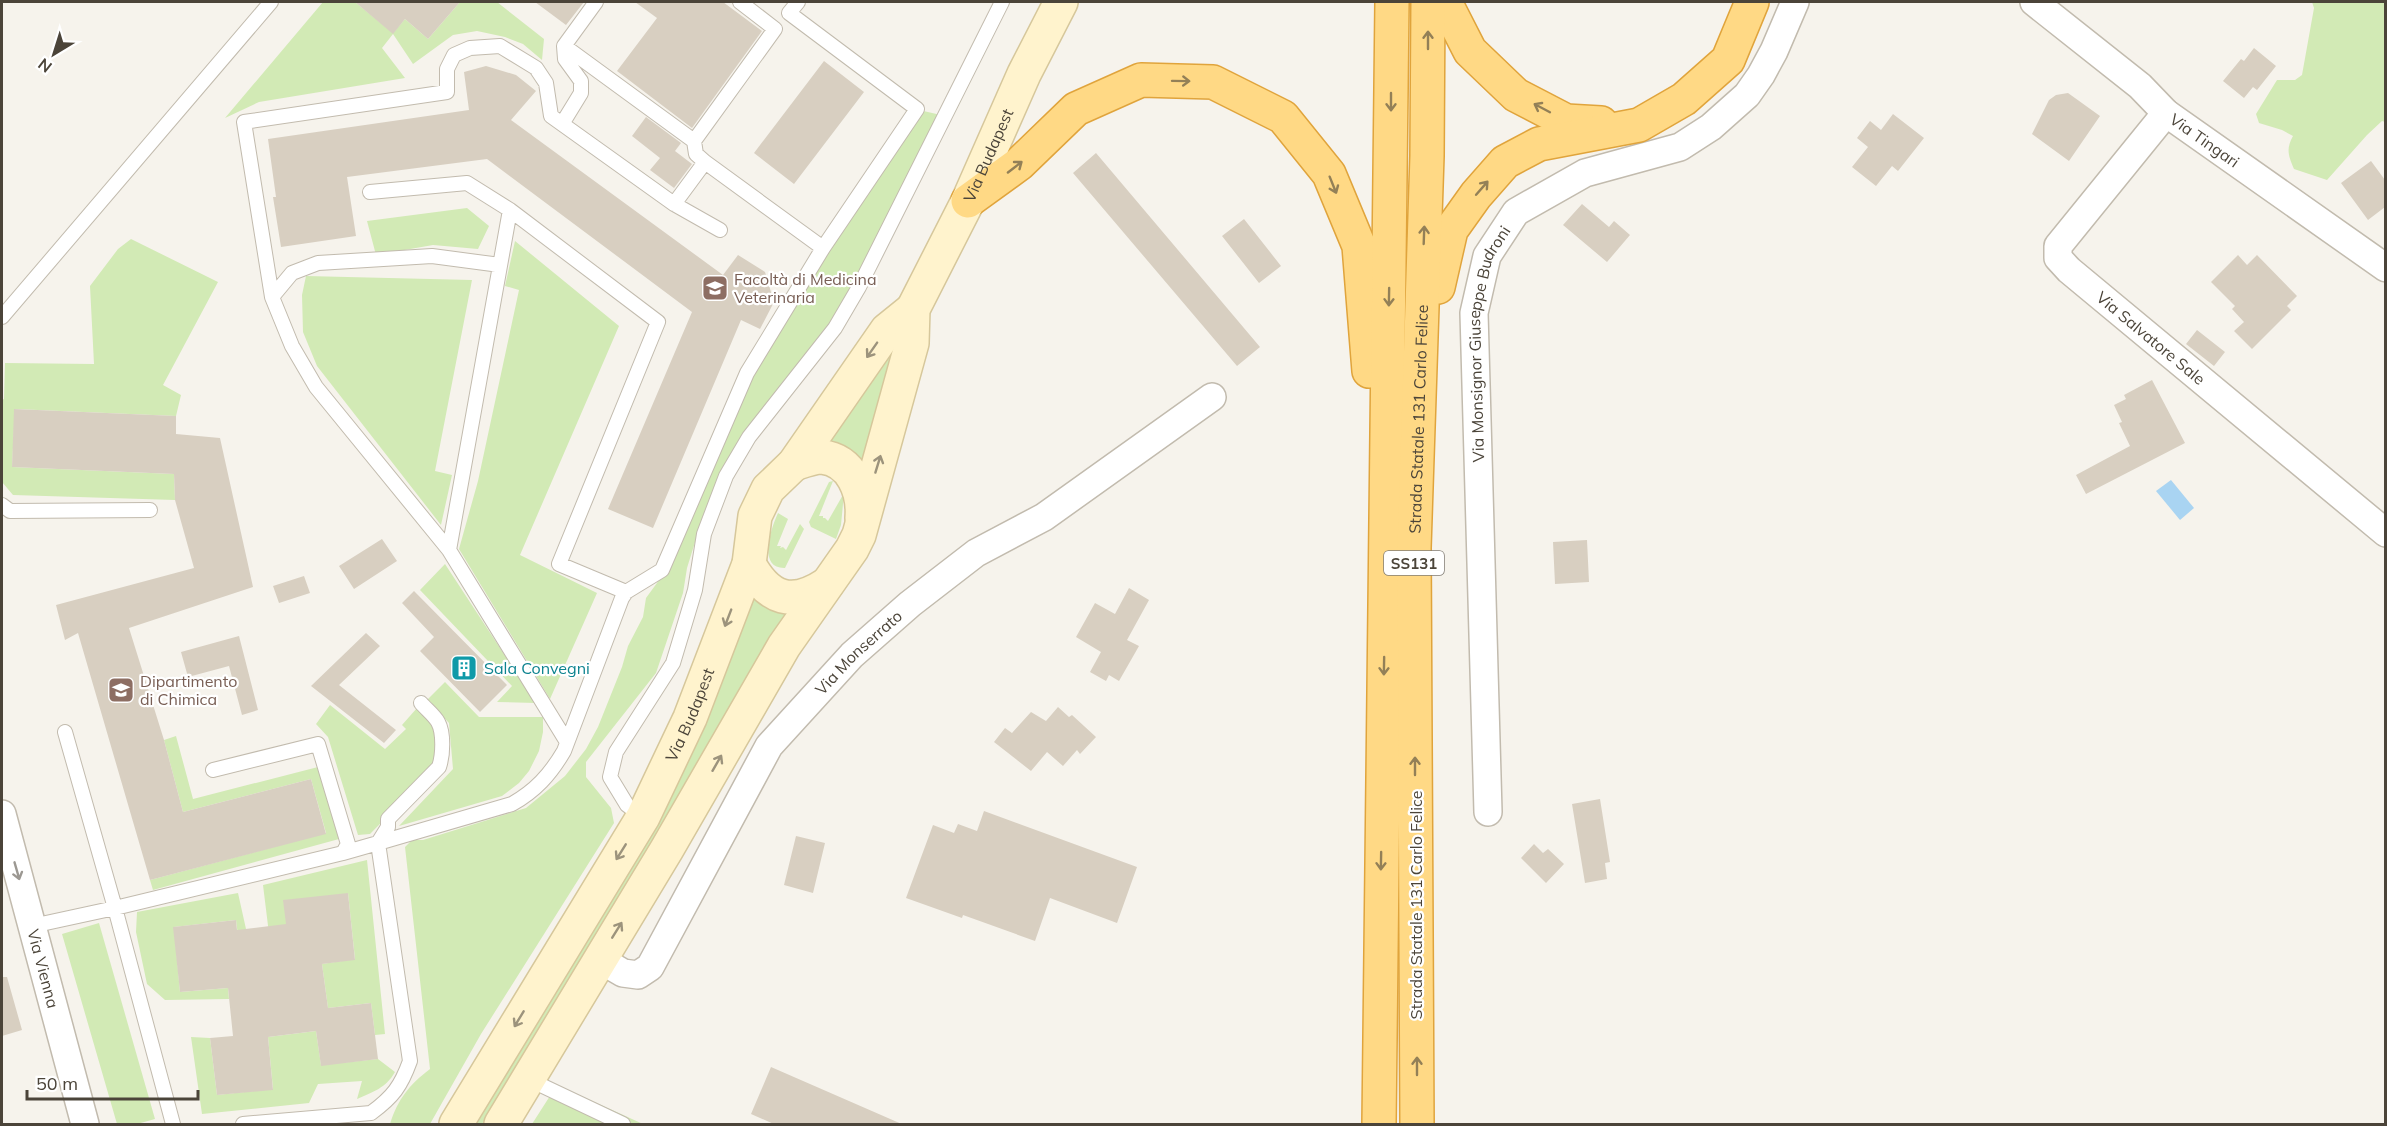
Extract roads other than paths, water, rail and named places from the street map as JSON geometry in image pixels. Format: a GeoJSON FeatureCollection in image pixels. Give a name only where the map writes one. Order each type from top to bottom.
{"type":"FeatureCollection","features":[{"type":"Feature","properties":{"kind":"highway","name":"Strada Statale 131 Carlo Felice"},"geometry":{"type":"LineString","coordinates":[[1379,1125],[1392,2]]}},
{"type":"Feature","properties":{"kind":"highway","name":"Strada Statale 131 Carlo Felice"},"geometry":{"type":"LineString","coordinates":[[1417,1125],[1414,548],[1427,156],[1428,2]]}},
{"type":"Feature","properties":{"kind":"highway"},"geometry":{"type":"LineString","coordinates":[[1445,2],[1470,51],[1516,95],[1566,121],[1639,125]]}},
{"type":"Feature","properties":{"kind":"highway"},"geometry":{"type":"LineString","coordinates":[[1414,548],[1439,277],[1451,230],[1476,195],[1505,162],[1539,144],[1639,125],[1684,99],[1728,60],[1752,2]]}},
{"type":"Feature","properties":{"kind":"highway"},"geometry":{"type":"LineString","coordinates":[[968,201],[1019,164],[1076,109],[1141,80],[1213,82],[1283,117],[1329,174],[1359,246],[1385,608]]}},
{"type":"Feature","properties":{"kind":"main road","name":"Via Budapest"},"geometry":{"type":"LineString","coordinates":[[456,1125],[643,817],[690,718],[749,564],[755,516],[768,489],[794,464],[887,330],[913,309],[968,201],[1024,74],[1061,2]]}},
{"type":"Feature","properties":{"kind":"main road","name":"Via Budapest"},"geometry":{"type":"LineString","coordinates":[[501,1125],[667,849],[784,646],[852,549],[859,535],[861,520],[912,343],[913,309]]}},
{"type":"Feature","properties":{"kind":"main road"},"geometry":{"type":"LineString","coordinates":[[794,464],[820,457],[840,463],[853,477],[860,490],[861,520]]}},
{"type":"Feature","properties":{"kind":"main road"},"geometry":{"type":"LineString","coordinates":[[749,564],[758,580],[771,592],[785,596],[797,598],[811,595],[827,584]]}},
{"type":"Feature","properties":{"kind":"street","name":"Via Monsignor Giuseppe Budroni"},"geometry":{"type":"LineString","coordinates":[[1488,812],[1474,313],[1487,256],[1516,212],[1575,178],[1585,173],[1680,147],[1711,128],[1747,95],[1761,75],[1795,2]]}},
{"type":"Feature","properties":{"kind":"street","name":"Via Tingari"},"geometry":{"type":"LineString","coordinates":[[2034,2],[2140,86],[2166,113],[2385,268]]}},
{"type":"Feature","properties":{"kind":"street","name":"Via Salvatore Sale"},"geometry":{"type":"LineString","coordinates":[[2166,113],[2058,246],[2058,258],[2069,270],[2385,533]]}},
{"type":"Feature","properties":{"kind":"street","name":"Via Monserrato"},"geometry":{"type":"LineString","coordinates":[[599,959],[623,973],[638,975],[650,967],[769,746],[852,655],[910,604],[976,553],[1044,517],[1212,397]]}},
{"type":"Feature","properties":{"kind":"street","name":"Via Vienna"},"geometry":{"type":"LineString","coordinates":[[2,814],[85,1125]]}},
{"type":"Feature","properties":{"kind":"lane"},"geometry":{"type":"LineString","coordinates":[[2,317],[272,2]]}},
{"type":"Feature","properties":{"kind":"lane"},"geometry":{"type":"LineString","coordinates":[[562,124],[580,93],[581,81],[565,59],[564,46],[596,2]]}},
{"type":"Feature","properties":{"kind":"lane"},"geometry":{"type":"LineString","coordinates":[[740,2],[775,29]]}},
{"type":"Feature","properties":{"kind":"lane"},"geometry":{"type":"LineString","coordinates":[[643,817],[627,806],[610,777],[616,752],[673,663],[695,590],[704,534],[726,477],[749,437],[829,336],[859,287],[1002,2]]}},
{"type":"Feature","properties":{"kind":"lane"},"geometry":{"type":"LineString","coordinates":[[32,926],[343,853],[512,804],[532,793],[555,768],[622,598],[626,592],[662,570],[747,372],[823,248],[917,109],[793,7],[694,141],[696,154],[705,162],[823,248]]}},
{"type":"Feature","properties":{"kind":"lane"},"geometry":{"type":"LineString","coordinates":[[567,742],[449,550],[316,387],[292,346],[273,297],[244,122],[447,92],[447,69],[454,55],[470,48],[500,46],[536,68],[546,83],[551,116],[674,204],[720,230]]}},
{"type":"Feature","properties":{"kind":"lane"},"geometry":{"type":"LineString","coordinates":[[564,46],[694,141]]}},
{"type":"Feature","properties":{"kind":"lane"},"geometry":{"type":"LineString","coordinates":[[674,204],[705,162]]}},
{"type":"Feature","properties":{"kind":"lane"},"geometry":{"type":"LineString","coordinates":[[370,192],[467,183],[510,210],[658,322],[559,564],[626,592]]}},
{"type":"Feature","properties":{"kind":"lane"},"geometry":{"type":"LineString","coordinates":[[449,550],[510,210]]}},
{"type":"Feature","properties":{"kind":"lane"},"geometry":{"type":"LineString","coordinates":[[273,297],[292,273],[318,263],[432,256],[500,265]]}},
{"type":"Feature","properties":{"kind":"lane"},"geometry":{"type":"LineString","coordinates":[[2,505],[10,511],[150,510]]}},
{"type":"Feature","properties":{"kind":"lane"},"geometry":{"type":"LineString","coordinates":[[243,1125],[371,1113],[398,1089],[406,1072],[410,1061],[378,843],[388,827],[387,819],[438,767],[442,759],[441,728],[437,720],[421,704]]}},
{"type":"Feature","properties":{"kind":"lane"},"geometry":{"type":"LineString","coordinates":[[65,732],[173,1125]]}},
{"type":"Feature","properties":{"kind":"lane"},"geometry":{"type":"LineString","coordinates":[[213,770],[318,744],[348,844],[343,853]]}},
{"type":"Feature","properties":{"kind":"lane"},"geometry":{"type":"LineString","coordinates":[[528,1079],[623,1125]]}},
{"type":"Feature","properties":{"kind":"water"},"geometry":{"type":"Polygon","coordinates":[[[2171,480],[2194,508],[2180,520],[2156,491],[2171,480]]]}},
{"type":"Feature","properties":{"kind":"place","name":"Facoltà di Medicina Veterinaria"},"geometry":{"type":"Point","coordinates":[715,288]}},
{"type":"Feature","properties":{"kind":"place","name":"Sala Convegni"},"geometry":{"type":"Point","coordinates":[464,668]}},
{"type":"Feature","properties":{"kind":"place","name":"Dipartimento di Chimica"},"geometry":{"type":"Point","coordinates":[121,690]}}]}
